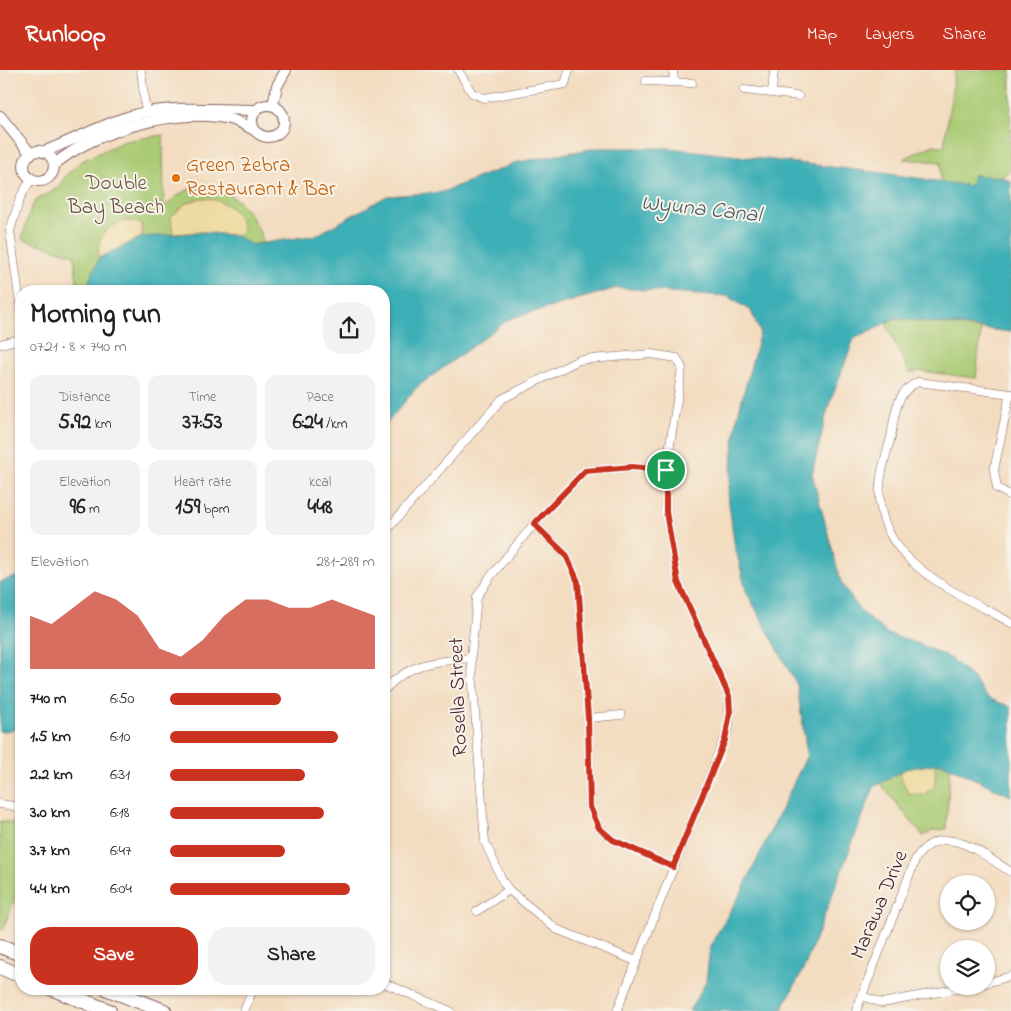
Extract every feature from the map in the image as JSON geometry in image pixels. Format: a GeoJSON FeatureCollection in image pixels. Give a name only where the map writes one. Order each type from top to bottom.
{"type":"FeatureCollection","features":[{"type":"Feature","properties":{"kind":"highway"},"geometry":{"type":"LineString","coordinates":[[0,946],[15,952]]}},
{"type":"Feature","properties":{"kind":"highway"},"geometry":{"type":"LineString","coordinates":[[0,968],[15,974]]}},
{"type":"Feature","properties":{"kind":"highway"},"geometry":{"type":"LineString","coordinates":[[68,995],[109,1011]]}},
{"type":"Feature","properties":{"kind":"highway"},"geometry":{"type":"LineString","coordinates":[[123,995],[164,1011]]}},
{"type":"Feature","properties":{"kind":"street"},"geometry":{"type":"LineString","coordinates":[[141,70],[146,112]]}},
{"type":"Feature","properties":{"kind":"street"},"geometry":{"type":"LineString","coordinates":[[273,105],[277,86],[286,70]]}},
{"type":"Feature","properties":{"kind":"street"},"geometry":{"type":"LineString","coordinates":[[458,70],[472,93],[484,98],[565,84],[570,70]]}},
{"type":"Feature","properties":{"kind":"street"},"geometry":{"type":"LineString","coordinates":[[673,70],[674,81]]}},
{"type":"Feature","properties":{"kind":"street"},"geometry":{"type":"LineString","coordinates":[[772,92],[774,70]]}},
{"type":"Feature","properties":{"kind":"street"},"geometry":{"type":"LineString","coordinates":[[646,81],[692,83]]}},
{"type":"Feature","properties":{"kind":"street"},"geometry":{"type":"LineString","coordinates":[[744,90],[798,96]]}},
{"type":"Feature","properties":{"kind":"street"},"geometry":{"type":"LineString","coordinates":[[263,105],[273,105],[282,112],[284,118],[284,123],[279,133],[268,137],[258,134],[234,120],[207,116],[146,122],[113,132],[69,152],[54,165],[52,173],[47,179],[39,181],[31,179],[24,167],[31,154],[43,152],[110,123],[146,112],[208,108],[255,110],[263,105]]}},
{"type":"Feature","properties":{"kind":"street"},"geometry":{"type":"LineString","coordinates":[[254,130],[252,120],[255,110]]}},
{"type":"Feature","properties":{"kind":"street"},"geometry":{"type":"LineString","coordinates":[[0,116],[31,154]]}},
{"type":"Feature","properties":{"kind":"street"},"geometry":{"type":"LineString","coordinates":[[43,152],[50,157],[54,165]]}},
{"type":"Feature","properties":{"kind":"street"},"geometry":{"type":"LineString","coordinates":[[17,285],[10,231],[20,198],[31,179]]}},
{"type":"Feature","properties":{"kind":"street"},"geometry":{"type":"LineString","coordinates":[[0,232],[10,231]]}},
{"type":"Feature","properties":{"kind":"street"},"geometry":{"type":"LineString","coordinates":[[0,344],[15,340]]}},
{"type":"Feature","properties":{"kind":"street"},"geometry":{"type":"LineString","coordinates":[[390,526],[502,399],[579,360],[652,354],[677,358],[682,368],[666,470],[666,512],[678,582],[729,696],[730,713],[725,740],[617,1011]]}},
{"type":"Feature","properties":{"kind":"street"},"geometry":{"type":"LineString","coordinates":[[1011,496],[997,488],[994,470],[1011,394],[918,382],[907,386],[898,402],[880,485],[881,505],[885,522],[893,541],[906,558],[921,571],[1011,623]]}},
{"type":"Feature","properties":{"kind":"street","name":"Rosella Street"},"geometry":{"type":"LineString","coordinates":[[636,961],[556,929],[509,890],[503,882],[485,842],[471,658],[477,597],[490,577],[534,524],[585,471],[632,467],[666,470]]}},
{"type":"Feature","properties":{"kind":"street"},"geometry":{"type":"LineString","coordinates":[[534,524],[566,555],[578,582],[588,718],[590,807],[599,828],[613,840],[673,867]]}},
{"type":"Feature","properties":{"kind":"street"},"geometry":{"type":"LineString","coordinates":[[390,684],[399,674],[426,662],[471,658]]}},
{"type":"Feature","properties":{"kind":"street"},"geometry":{"type":"LineString","coordinates":[[588,718],[621,715]]}},
{"type":"Feature","properties":{"kind":"street"},"geometry":{"type":"LineString","coordinates":[[0,804],[15,805]]}},
{"type":"Feature","properties":{"kind":"street","name":"Marawa Drive"},"geometry":{"type":"LineString","coordinates":[[856,1011],[916,858],[924,848],[934,841],[960,842],[1011,872]]}},
{"type":"Feature","properties":{"kind":"street"},"geometry":{"type":"LineString","coordinates":[[476,911],[509,890]]}},
{"type":"Feature","properties":{"kind":"street"},"geometry":{"type":"LineString","coordinates":[[995,980],[1011,976]]}},
{"type":"Feature","properties":{"kind":"street"},"geometry":{"type":"LineString","coordinates":[[390,986],[450,1011]]}},
{"type":"Feature","properties":{"kind":"street"},"geometry":{"type":"LineString","coordinates":[[862,996],[882,1003],[940,992]]}},
{"type":"Feature","properties":{"kind":"street"},"geometry":{"type":"LineString","coordinates":[[244,1011],[251,995]]}},
{"type":"Feature","properties":{"kind":"green space"},"geometry":{"type":"Polygon","coordinates":[[[955,70],[1011,70],[1010,170],[1002,177],[974,175],[971,186],[940,182],[941,162],[903,159],[933,145],[944,146],[955,70]]]}},
{"type":"Feature","properties":{"kind":"green space","name":"Double Bay Beach"},"geometry":{"type":"Polygon","coordinates":[[[163,135],[164,207],[186,190],[204,187],[216,189],[238,201],[246,210],[260,231],[264,243],[250,245],[237,236],[90,285],[77,285],[74,255],[22,239],[31,208],[35,201],[57,188],[69,172],[82,161],[124,141],[163,135]]]}},
{"type":"Feature","properties":{"kind":"green space"},"geometry":{"type":"Polygon","coordinates":[[[895,318],[981,329],[976,378],[920,371],[909,373],[886,323],[895,318]]]}},
{"type":"Feature","properties":{"kind":"green space"},"geometry":{"type":"Polygon","coordinates":[[[941,763],[950,767],[946,829],[932,831],[923,836],[880,783],[905,769],[941,763]]]}},
{"type":"Feature","properties":{"kind":"green space"},"geometry":{"type":"Polygon","coordinates":[[[0,821],[15,823],[15,898],[3,930],[0,929],[0,821]]]}},
{"type":"Feature","properties":{"kind":"sand"},"geometry":{"type":"Polygon","coordinates":[[[201,198],[216,200],[229,207],[238,217],[243,231],[237,236],[204,232],[173,234],[171,217],[185,204],[201,198]]]}},
{"type":"Feature","properties":{"kind":"sand"},"geometry":{"type":"Polygon","coordinates":[[[126,221],[142,224],[142,237],[99,258],[99,244],[104,233],[113,226],[126,221]]]}},
{"type":"Feature","properties":{"kind":"sand"},"geometry":{"type":"Polygon","coordinates":[[[935,764],[935,786],[923,795],[908,793],[899,773],[905,769],[935,764]]]}},
{"type":"Feature","properties":{"kind":"water","name":"Wyuna Canal"},"geometry":{"type":"Polygon","coordinates":[[[596,148],[670,148],[883,173],[970,186],[973,175],[1002,177],[1011,181],[1011,332],[895,318],[854,339],[828,408],[812,474],[841,582],[860,611],[888,634],[922,645],[951,659],[973,678],[988,698],[1011,707],[1011,796],[941,763],[905,769],[874,787],[804,968],[781,1011],[689,1011],[706,982],[710,946],[742,891],[807,755],[797,685],[746,591],[734,542],[728,495],[737,418],[760,332],[751,311],[727,296],[617,288],[509,319],[416,388],[390,420],[390,285],[87,285],[99,258],[142,237],[204,232],[237,236],[251,245],[317,235],[387,196],[442,192],[518,162],[596,148]]]}},
{"type":"Feature","properties":{"kind":"water"},"geometry":{"type":"Polygon","coordinates":[[[15,577],[15,729],[0,732],[0,582],[15,577]]]}},
{"type":"Feature","properties":{"kind":"place","name":"Green Zebra Restaurant & Bar"},"geometry":{"type":"Point","coordinates":[176,178]}},
{"type":"Feature","properties":{"kind":"route"},"geometry":{"type":"LineString","coordinates":[[632,467],[666,470],[666,512],[678,582],[729,696],[730,713],[729,727],[725,740],[673,867],[613,840],[599,828],[590,807],[588,718],[578,582],[574,569],[566,555],[534,524],[585,471],[632,467]]}}]}
